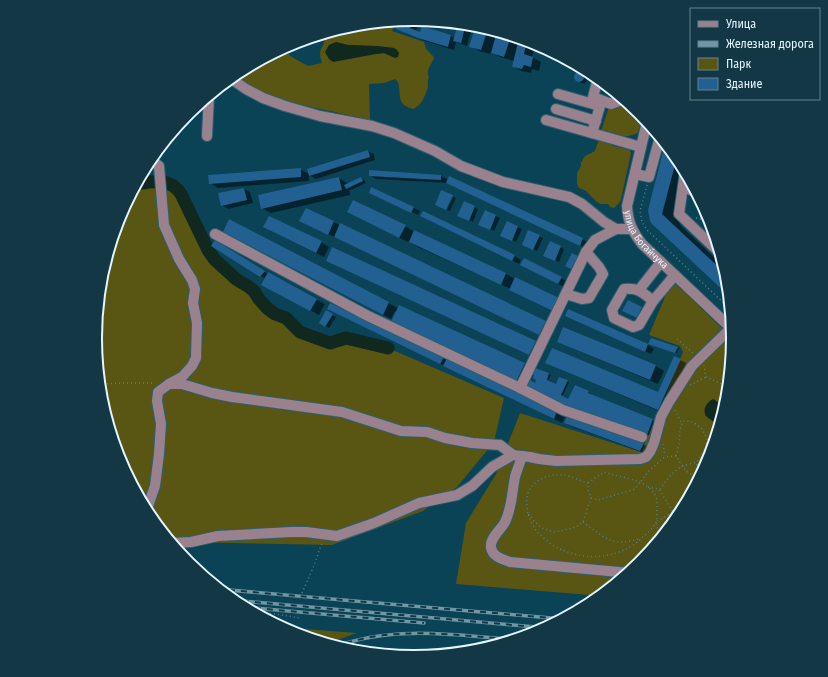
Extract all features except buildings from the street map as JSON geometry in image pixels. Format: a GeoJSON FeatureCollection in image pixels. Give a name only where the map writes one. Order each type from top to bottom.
{"type":"FeatureCollection","features":[{"type":"Feature","properties":{"kind":"street"},"geometry":{"type":"LineString","coordinates":[[236,82],[264,98],[285,106],[320,116],[372,126],[394,133],[435,151],[461,166],[497,180],[569,198],[582,204],[604,222],[616,229]]}},
{"type":"Feature","properties":{"kind":"street"},"geometry":{"type":"LineString","coordinates":[[596,85],[594,97],[611,104],[617,102]]}},
{"type":"Feature","properties":{"kind":"street"},"geometry":{"type":"LineString","coordinates":[[558,94],[600,106],[592,133]]}},
{"type":"Feature","properties":{"kind":"street"},"geometry":{"type":"LineString","coordinates":[[207,136],[209,103]]}},
{"type":"Feature","properties":{"kind":"street"},"geometry":{"type":"LineString","coordinates":[[556,109],[596,121]]}},
{"type":"Feature","properties":{"kind":"street"},"geometry":{"type":"LineString","coordinates":[[546,120],[641,147]]}},
{"type":"Feature","properties":{"kind":"street","name":"улица Богайчука"},"geometry":{"type":"LineString","coordinates":[[646,129],[627,206],[628,217],[632,229],[642,244],[726,322]]}},
{"type":"Feature","properties":{"kind":"street"},"geometry":{"type":"LineString","coordinates":[[635,174],[649,178],[658,143]]}},
{"type":"Feature","properties":{"kind":"street"},"geometry":{"type":"LineString","coordinates":[[149,504],[155,486],[162,424],[157,401],[158,392],[182,377],[192,366],[196,358],[197,323],[193,303],[195,289],[192,280],[179,259],[164,225],[159,166],[155,163]]}},
{"type":"Feature","properties":{"kind":"street"},"geometry":{"type":"LineString","coordinates":[[684,180],[679,214],[712,246]]}},
{"type":"Feature","properties":{"kind":"street"},"geometry":{"type":"LineString","coordinates":[[683,188],[689,190]]}},
{"type":"Feature","properties":{"kind":"street"},"geometry":{"type":"LineString","coordinates":[[520,388],[586,252],[595,240],[616,229],[632,229]]}},
{"type":"Feature","properties":{"kind":"street"},"geometry":{"type":"LineString","coordinates":[[215,234],[368,316],[563,410],[642,437]]}},
{"type":"Feature","properties":{"kind":"street"},"geometry":{"type":"LineString","coordinates":[[566,294],[582,299],[589,298],[603,274],[586,252]]}},
{"type":"Feature","properties":{"kind":"street"},"geometry":{"type":"LineString","coordinates":[[639,290],[661,262]]}},
{"type":"Feature","properties":{"kind":"street"},"geometry":{"type":"LineString","coordinates":[[653,301],[639,290],[624,289],[612,310],[614,318],[633,327],[639,325],[653,301],[675,275]]}},
{"type":"Feature","properties":{"kind":"street"},"geometry":{"type":"LineString","coordinates":[[169,384],[182,384],[232,397],[342,412],[402,431],[427,432],[472,443],[500,445],[518,456],[556,461],[640,459],[646,457],[650,452],[662,417],[682,381],[695,362],[726,332]]}},
{"type":"Feature","properties":{"kind":"street"},"geometry":{"type":"LineString","coordinates":[[177,543],[191,542],[218,536],[306,532],[337,536],[374,524],[419,503],[457,495],[472,486],[492,467],[518,456]]}},
{"type":"Feature","properties":{"kind":"street"},"geometry":{"type":"LineString","coordinates":[[518,456],[510,511],[505,523],[492,542],[491,546],[493,553],[496,556],[510,562],[621,572]]}},
{"type":"Feature","properties":{"kind":"path"},"geometry":{"type":"LineString","coordinates":[[649,178],[640,211],[642,222],[647,230],[725,305]]}},
{"type":"Feature","properties":{"kind":"path"},"geometry":{"type":"LineString","coordinates":[[686,388],[706,377]]}},
{"type":"Feature","properties":{"kind":"path"},"geometry":{"type":"LineString","coordinates":[[105,384],[169,384]]}},
{"type":"Feature","properties":{"kind":"path"},"geometry":{"type":"LineString","coordinates":[[675,408],[682,423],[676,456]]}},
{"type":"Feature","properties":{"kind":"path"},"geometry":{"type":"LineString","coordinates":[[682,423],[684,421],[693,422],[702,429],[707,439],[706,448],[698,462],[696,472]]}},
{"type":"Feature","properties":{"kind":"path"},"geometry":{"type":"LineString","coordinates":[[676,456],[686,471],[691,474],[695,474]]}},
{"type":"Feature","properties":{"kind":"path"},"geometry":{"type":"LineString","coordinates":[[591,498],[598,500],[635,489],[648,472],[665,457],[676,456]]}},
{"type":"Feature","properties":{"kind":"path"},"geometry":{"type":"LineString","coordinates":[[659,489],[677,470],[683,466],[698,462]]}},
{"type":"Feature","properties":{"kind":"path"},"geometry":{"type":"LineString","coordinates":[[588,483],[604,472],[640,482],[648,487],[654,492],[658,504],[656,522],[659,533]]}},
{"type":"Feature","properties":{"kind":"path"},"geometry":{"type":"LineString","coordinates":[[588,483],[563,475],[545,477],[534,484],[526,497],[528,513],[534,528],[540,535],[558,548],[570,553],[593,557],[614,554],[636,544],[656,522],[673,512],[659,489],[648,487]]}},
{"type":"Feature","properties":{"kind":"path"},"geometry":{"type":"LineString","coordinates":[[528,513],[542,528],[554,532],[576,527],[584,522],[591,498],[588,490],[588,483]]}},
{"type":"Feature","properties":{"kind":"path"},"geometry":{"type":"LineString","coordinates":[[584,522],[612,541],[628,542],[643,537]]}},
{"type":"Feature","properties":{"kind":"path"},"geometry":{"type":"LineString","coordinates":[[534,528],[534,525],[537,524]]}},
{"type":"Feature","properties":{"kind":"path"},"geometry":{"type":"LineString","coordinates":[[302,593],[325,534]]}},
{"type":"Feature","properties":{"kind":"path"},"geometry":{"type":"LineString","coordinates":[[628,542],[630,542],[631,546]]}},
{"type":"Feature","properties":{"kind":"path"},"geometry":{"type":"LineString","coordinates":[[266,613],[301,618]]}},
{"type":"Feature","properties":{"kind":"green space"},"geometry":{"type":"Polygon","coordinates":[[[394,27],[392,31],[424,42],[426,49],[434,57],[428,71],[428,87],[423,100],[413,109],[404,105],[400,99],[399,85],[395,79],[384,83],[369,84],[370,121],[282,100],[259,91],[240,79],[287,53],[308,66],[322,63],[320,53],[324,40],[353,32],[394,27]],[[336,42],[376,54],[384,53],[388,55],[394,48],[348,45],[336,42]]]}},
{"type":"Feature","properties":{"kind":"green space"},"geometry":{"type":"Polygon","coordinates":[[[620,104],[640,123],[638,133],[628,136],[620,136],[601,131],[609,107],[620,104]]]}},
{"type":"Feature","properties":{"kind":"green space"},"geometry":{"type":"Polygon","coordinates":[[[599,139],[613,146],[629,149],[631,153],[621,199],[614,208],[610,207],[608,204],[600,204],[586,191],[579,188],[577,184],[577,173],[581,163],[585,156],[595,151],[599,139]]]}},
{"type":"Feature","properties":{"kind":"green space"},"geometry":{"type":"Polygon","coordinates":[[[160,181],[177,188],[208,250],[215,260],[236,279],[254,291],[267,308],[275,314],[286,318],[300,332],[330,343],[346,338],[388,348],[504,398],[494,442],[457,487],[423,511],[332,545],[177,542],[143,495],[125,458],[112,419],[104,379],[102,359],[102,318],[104,298],[112,258],[125,219],[143,183],[160,181]]]}},
{"type":"Feature","properties":{"kind":"green space"},"geometry":{"type":"Polygon","coordinates":[[[676,284],[726,332],[726,359],[724,379],[716,419],[703,458],[685,495],[662,529],[635,559],[592,595],[456,584],[466,523],[496,474],[520,413],[641,452],[683,352],[680,346],[649,335],[670,285],[676,284]]]}},
{"type":"Feature","properties":{"kind":"green space"},"geometry":{"type":"Polygon","coordinates":[[[298,629],[357,633],[336,641],[298,629]]]}},
{"type":"Feature","properties":{"kind":"shaded area"},"geometry":{"type":"Polygon","coordinates":[[[336,42],[348,45],[394,48],[399,53],[398,57],[395,58],[384,53],[333,62],[329,59],[325,52],[329,45],[336,42]]]}},
{"type":"Feature","properties":{"kind":"shaded area"},"geometry":{"type":"Polygon","coordinates":[[[713,399],[719,403],[715,423],[706,416],[705,413],[706,406],[713,399]]]}},
{"type":"Feature","properties":{"kind":"waterway"},"geometry":{"type":"LineString","coordinates":[[142,183],[155,181],[161,182],[172,185],[177,189],[181,194],[208,250],[215,260],[236,279],[254,291],[267,308],[275,314],[286,318],[300,332],[330,343],[346,338],[388,348]]}},
{"type":"Feature","properties":{"kind":"railway"},"geometry":{"type":"LineString","coordinates":[[229,590],[553,618]]}},
{"type":"Feature","properties":{"kind":"railway"},"geometry":{"type":"LineString","coordinates":[[245,601],[534,627]]}},
{"type":"Feature","properties":{"kind":"railway"},"geometry":{"type":"LineString","coordinates":[[257,608],[424,623]]}},
{"type":"Feature","properties":{"kind":"railway"},"geometry":{"type":"LineString","coordinates":[[346,643],[378,636],[424,633],[500,639]]}}]}
